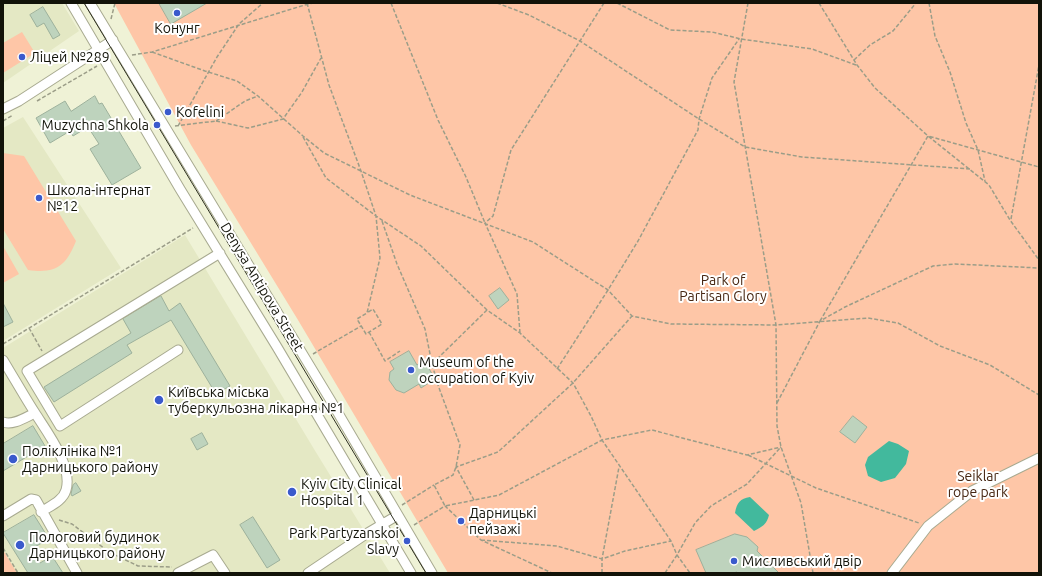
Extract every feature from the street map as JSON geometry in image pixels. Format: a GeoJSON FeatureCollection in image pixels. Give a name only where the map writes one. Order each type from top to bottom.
{"type":"FeatureCollection","features":[{"type":"Feature","properties":{"kind":"street","name":"Denysa Antipova Street"},"geometry":{"type":"LineString","coordinates":[[71,3],[176,182],[220,252],[411,573]]}},
{"type":"Feature","properties":{"kind":"street","name":"Denysa Antipova Street"},"geometry":{"type":"LineString","coordinates":[[90,3],[324,388],[432,573]]}},
{"type":"Feature","properties":{"kind":"street"},"geometry":{"type":"LineString","coordinates":[[3,109],[19,101],[113,40]]}},
{"type":"Feature","properties":{"kind":"street"},"geometry":{"type":"LineString","coordinates":[[178,350],[60,426],[27,372],[220,252]]}},
{"type":"Feature","properties":{"kind":"street"},"geometry":{"type":"LineString","coordinates":[[3,360],[50,436],[61,457],[67,477],[66,492],[62,498],[43,514]]}},
{"type":"Feature","properties":{"kind":"street"},"geometry":{"type":"LineString","coordinates":[[3,422],[7,424],[13,423],[35,413]]}},
{"type":"Feature","properties":{"kind":"street"},"geometry":{"type":"LineString","coordinates":[[892,573],[928,526],[972,491],[1039,458]]}},
{"type":"Feature","properties":{"kind":"street"},"geometry":{"type":"LineString","coordinates":[[3,516],[31,499],[36,500],[76,573]]}},
{"type":"Feature","properties":{"kind":"street"},"geometry":{"type":"LineString","coordinates":[[309,573],[398,515]]}},
{"type":"Feature","properties":{"kind":"street"},"geometry":{"type":"LineString","coordinates":[[178,573],[213,555],[225,573]]}},
{"type":"Feature","properties":{"kind":"path"},"geometry":{"type":"LineString","coordinates":[[110,20],[115,3]]}},
{"type":"Feature","properties":{"kind":"path"},"geometry":{"type":"LineString","coordinates":[[178,126],[216,57],[239,24],[263,3]]}},
{"type":"Feature","properties":{"kind":"path"},"geometry":{"type":"LineString","coordinates":[[308,3],[329,85],[376,216],[380,258],[367,313]]}},
{"type":"Feature","properties":{"kind":"path"},"geometry":{"type":"LineString","coordinates":[[125,60],[131,56],[152,52],[308,3],[314,3]]}},
{"type":"Feature","properties":{"kind":"path"},"geometry":{"type":"LineString","coordinates":[[391,3],[438,120],[466,177],[517,294],[520,333]]}},
{"type":"Feature","properties":{"kind":"path"},"geometry":{"type":"LineString","coordinates":[[497,3],[529,15],[580,41],[699,119],[745,147],[802,157],[970,169]]}},
{"type":"Feature","properties":{"kind":"path"},"geometry":{"type":"LineString","coordinates":[[485,223],[492,216],[511,150],[604,3]]}},
{"type":"Feature","properties":{"kind":"path"},"geometry":{"type":"LineString","coordinates":[[617,3],[670,30],[712,32],[740,39],[812,49],[857,65]]}},
{"type":"Feature","properties":{"kind":"path"},"geometry":{"type":"LineString","coordinates":[[748,3],[740,39],[734,82],[776,325],[776,405],[780,447],[801,503],[813,573]]}},
{"type":"Feature","properties":{"kind":"path"},"geometry":{"type":"LineString","coordinates":[[819,3],[857,65],[875,88],[928,136],[989,184],[1010,220],[1039,260]]}},
{"type":"Feature","properties":{"kind":"path"},"geometry":{"type":"LineString","coordinates":[[854,60],[870,45],[893,31],[916,3]]}},
{"type":"Feature","properties":{"kind":"path"},"geometry":{"type":"LineString","coordinates":[[929,3],[935,36],[950,72],[966,123],[978,150],[985,181]]}},
{"type":"Feature","properties":{"kind":"path"},"geometry":{"type":"LineString","coordinates":[[557,369],[638,241],[698,130],[699,119],[712,78],[740,39]]}},
{"type":"Feature","properties":{"kind":"path"},"geometry":{"type":"LineString","coordinates":[[152,52],[237,81],[258,96],[324,153],[410,195],[533,242],[608,290],[632,316],[671,324],[776,325],[868,318],[898,323],[940,346],[990,365],[1039,395]]}},
{"type":"Feature","properties":{"kind":"path"},"geometry":{"type":"LineString","coordinates":[[173,126],[216,121],[248,128],[283,119],[302,92],[321,58]]}},
{"type":"Feature","properties":{"kind":"path"},"geometry":{"type":"LineString","coordinates":[[1010,220],[1039,65]]}},
{"type":"Feature","properties":{"kind":"path"},"geometry":{"type":"LineString","coordinates":[[37,101],[97,66]]}},
{"type":"Feature","properties":{"kind":"path"},"geometry":{"type":"LineString","coordinates":[[216,121],[245,101],[258,96]]}},
{"type":"Feature","properties":{"kind":"path"},"geometry":{"type":"LineString","coordinates":[[3,121],[13,115]]}},
{"type":"Feature","properties":{"kind":"path"},"geometry":{"type":"LineString","coordinates":[[303,136],[326,178],[381,220],[420,246],[487,310],[520,333],[573,384],[591,416],[602,440],[690,573]]}},
{"type":"Feature","properties":{"kind":"path"},"geometry":{"type":"LineString","coordinates":[[928,136],[1039,168]]}},
{"type":"Feature","properties":{"kind":"path"},"geometry":{"type":"LineString","coordinates":[[776,405],[820,321],[928,136]]}},
{"type":"Feature","properties":{"kind":"path"},"geometry":{"type":"LineString","coordinates":[[381,220],[397,264],[425,329],[438,386],[460,445],[456,467],[452,475],[402,505]]}},
{"type":"Feature","properties":{"kind":"path"},"geometry":{"type":"LineString","coordinates":[[3,344],[194,228]]}},
{"type":"Feature","properties":{"kind":"path"},"geometry":{"type":"LineString","coordinates":[[820,321],[845,307],[933,266],[955,264],[1039,268]]}},
{"type":"Feature","properties":{"kind":"path"},"geometry":{"type":"LineString","coordinates":[[373,309],[382,324],[366,334],[357,319],[367,313],[373,309]]}},
{"type":"Feature","properties":{"kind":"path"},"geometry":{"type":"LineString","coordinates":[[432,364],[487,310]]}},
{"type":"Feature","properties":{"kind":"path"},"geometry":{"type":"LineString","coordinates":[[456,467],[498,452],[573,384],[632,316]]}},
{"type":"Feature","properties":{"kind":"path"},"geometry":{"type":"LineString","coordinates":[[310,356],[361,326]]}},
{"type":"Feature","properties":{"kind":"path"},"geometry":{"type":"LineString","coordinates":[[29,328],[47,359]]}},
{"type":"Feature","properties":{"kind":"path"},"geometry":{"type":"LineString","coordinates":[[369,332],[386,361],[400,351]]}},
{"type":"Feature","properties":{"kind":"path"},"geometry":{"type":"LineString","coordinates":[[414,525],[445,506],[499,495],[602,440],[652,430],[747,455],[816,488],[928,526]]}},
{"type":"Feature","properties":{"kind":"path"},"geometry":{"type":"LineString","coordinates":[[747,455],[780,447]]}},
{"type":"Feature","properties":{"kind":"path"},"geometry":{"type":"LineString","coordinates":[[665,573],[696,523],[711,506],[747,484],[780,447]]}},
{"type":"Feature","properties":{"kind":"path"},"geometry":{"type":"LineString","coordinates":[[602,573],[602,559],[619,466]]}},
{"type":"Feature","properties":{"kind":"path"},"geometry":{"type":"LineString","coordinates":[[456,467],[474,500]]}},
{"type":"Feature","properties":{"kind":"path"},"geometry":{"type":"LineString","coordinates":[[434,485],[445,506],[481,540],[552,573]]}},
{"type":"Feature","properties":{"kind":"path"},"geometry":{"type":"LineString","coordinates":[[43,514],[72,524],[109,552],[138,566],[189,567]]}},
{"type":"Feature","properties":{"kind":"path"},"geometry":{"type":"LineString","coordinates":[[481,540],[557,546],[602,559],[625,551],[670,541]]}},
{"type":"Feature","properties":{"kind":"path"},"geometry":{"type":"LineString","coordinates":[[3,548],[18,573]]}},
{"type":"Feature","properties":{"kind":"shaded area","name":"Ліцей №289"},"geometry":{"type":"Polygon","coordinates":[[[3,3],[62,3],[79,31],[3,83],[3,3]]]}},
{"type":"Feature","properties":{"kind":"shaded area","name":"Школа-інтернат №12"},"geometry":{"type":"Polygon","coordinates":[[[23,117],[121,268],[3,341],[3,128],[23,117]]]}},
{"type":"Feature","properties":{"kind":"shaded area","name":"Київська міська туберкульозна лікарня №1"},"geometry":{"type":"Polygon","coordinates":[[[185,235],[390,573],[3,573],[3,348],[185,235]]]}},
{"type":"Feature","properties":{"kind":"green space","name":"Park of Partisan Glory"},"geometry":{"type":"Polygon","coordinates":[[[114,3],[1039,3],[1039,573],[448,573],[298,320],[191,145],[114,3]]]}},
{"type":"Feature","properties":{"kind":"green space"},"geometry":{"type":"Polygon","coordinates":[[[22,32],[35,53],[3,73],[3,43],[22,32]]]}},
{"type":"Feature","properties":{"kind":"green space"},"geometry":{"type":"Polygon","coordinates":[[[3,153],[24,156],[76,241],[64,262],[53,269],[46,271],[28,270],[3,229],[3,153]]]}},
{"type":"Feature","properties":{"kind":"green space"},"geometry":{"type":"Polygon","coordinates":[[[3,246],[19,274],[3,283],[3,246]]]}},
{"type":"Feature","properties":{"kind":"green space"},"geometry":{"type":"Polygon","coordinates":[[[3,550],[17,573],[3,573],[3,550]]]}},
{"type":"Feature","properties":{"kind":"water"},"geometry":{"type":"Polygon","coordinates":[[[889,441],[898,444],[909,451],[906,464],[895,478],[881,482],[868,476],[865,465],[868,457],[889,441]]]}},
{"type":"Feature","properties":{"kind":"water"},"geometry":{"type":"Polygon","coordinates":[[[750,497],[769,515],[764,525],[754,531],[735,513],[740,502],[750,497]]]}},
{"type":"Feature","properties":{"kind":"building","name":"Конунг"},"geometry":{"type":"Polygon","coordinates":[[[159,3],[207,3],[171,24],[159,3]]]}},
{"type":"Feature","properties":{"kind":"building"},"geometry":{"type":"Polygon","coordinates":[[[43,7],[60,35],[53,39],[44,23],[37,27],[30,15],[43,7]]]}},
{"type":"Feature","properties":{"kind":"building"},"geometry":{"type":"Polygon","coordinates":[[[95,96],[99,104],[102,103],[141,168],[112,185],[90,149],[99,144],[88,127],[73,136],[70,131],[50,143],[36,118],[65,101],[71,111],[95,96]]]}},
{"type":"Feature","properties":{"kind":"building"},"geometry":{"type":"Polygon","coordinates":[[[500,288],[509,300],[498,309],[489,296],[500,288]]]}},
{"type":"Feature","properties":{"kind":"building"},"geometry":{"type":"Polygon","coordinates":[[[161,296],[169,311],[180,303],[230,386],[216,394],[171,320],[127,345],[132,353],[54,402],[44,387],[131,333],[123,319],[161,296]]]}},
{"type":"Feature","properties":{"kind":"building"},"geometry":{"type":"Polygon","coordinates":[[[3,303],[13,322],[3,327],[3,303]]]}},
{"type":"Feature","properties":{"kind":"building","name":"Museum of the occupation of Kyiv"},"geometry":{"type":"Polygon","coordinates":[[[409,351],[417,365],[424,360],[435,379],[421,388],[419,384],[404,393],[396,390],[389,380],[390,372],[394,369],[390,362],[409,351]]]}},
{"type":"Feature","properties":{"kind":"building"},"geometry":{"type":"Polygon","coordinates":[[[853,416],[867,427],[855,443],[840,432],[853,416]]]}},
{"type":"Feature","properties":{"kind":"building","name":"Поліклініка №1 Дарницького району"},"geometry":{"type":"Polygon","coordinates":[[[33,426],[45,446],[3,471],[3,444],[33,426]]]}},
{"type":"Feature","properties":{"kind":"building"},"geometry":{"type":"Polygon","coordinates":[[[202,433],[208,444],[197,450],[191,439],[202,433]]]}},
{"type":"Feature","properties":{"kind":"building"},"geometry":{"type":"Polygon","coordinates":[[[76,483],[81,491],[72,496],[73,485],[76,483]]]}},
{"type":"Feature","properties":{"kind":"building","name":"Пологовий будинок Дарницького району"},"geometry":{"type":"Polygon","coordinates":[[[34,515],[49,539],[31,549],[40,563],[52,556],[63,573],[28,573],[3,533],[34,515]]]}},
{"type":"Feature","properties":{"kind":"building"},"geometry":{"type":"Polygon","coordinates":[[[253,517],[280,560],[267,568],[240,525],[253,517]]]}},
{"type":"Feature","properties":{"kind":"building","name":"Мисливський двір"},"geometry":{"type":"Polygon","coordinates":[[[735,534],[747,537],[758,547],[757,551],[779,573],[706,573],[696,550],[735,534]]]}},
{"type":"Feature","properties":{"kind":"tram line"},"geometry":{"type":"LineString","coordinates":[[84,3],[426,573]]}},
{"type":"Feature","properties":{"kind":"place","name":"Конунг"},"geometry":{"type":"Point","coordinates":[177,13]}},
{"type":"Feature","properties":{"kind":"place","name":"Ліцей №289"},"geometry":{"type":"Point","coordinates":[22,57]}},
{"type":"Feature","properties":{"kind":"place","name":"Kofelini"},"geometry":{"type":"Point","coordinates":[168,112]}},
{"type":"Feature","properties":{"kind":"place","name":"Muzychna Shkola"},"geometry":{"type":"Point","coordinates":[157,125]}},
{"type":"Feature","properties":{"kind":"place","name":"Школа-інтернат №12"},"geometry":{"type":"Point","coordinates":[39,198]}},
{"type":"Feature","properties":{"kind":"place","name":"Museum of the occupation of Kyiv"},"geometry":{"type":"Point","coordinates":[411,370]}},
{"type":"Feature","properties":{"kind":"place","name":"Київська міська туберкульозна лікарня №1"},"geometry":{"type":"Point","coordinates":[159,400]}},
{"type":"Feature","properties":{"kind":"place","name":"Поліклініка №1 Дарницького району"},"geometry":{"type":"Point","coordinates":[13,459]}},
{"type":"Feature","properties":{"kind":"place","name":"Kyiv City Clinical Hospital 1"},"geometry":{"type":"Point","coordinates":[292,492]}},
{"type":"Feature","properties":{"kind":"place","name":"Дарницькі пейзажі"},"geometry":{"type":"Point","coordinates":[461,521]}},
{"type":"Feature","properties":{"kind":"place","name":"Park Partyzanskoi Slavy"},"geometry":{"type":"Point","coordinates":[407,541]}},
{"type":"Feature","properties":{"kind":"place","name":"Пологовий будинок Дарницького району"},"geometry":{"type":"Point","coordinates":[20,545]}},
{"type":"Feature","properties":{"kind":"place","name":"Мисливський двір"},"geometry":{"type":"Point","coordinates":[734,561]}},
{"type":"Feature","properties":{"kind":"park label","name":"Seiklar rope park"},"geometry":{"type":"Point","coordinates":[978,484]}}]}
